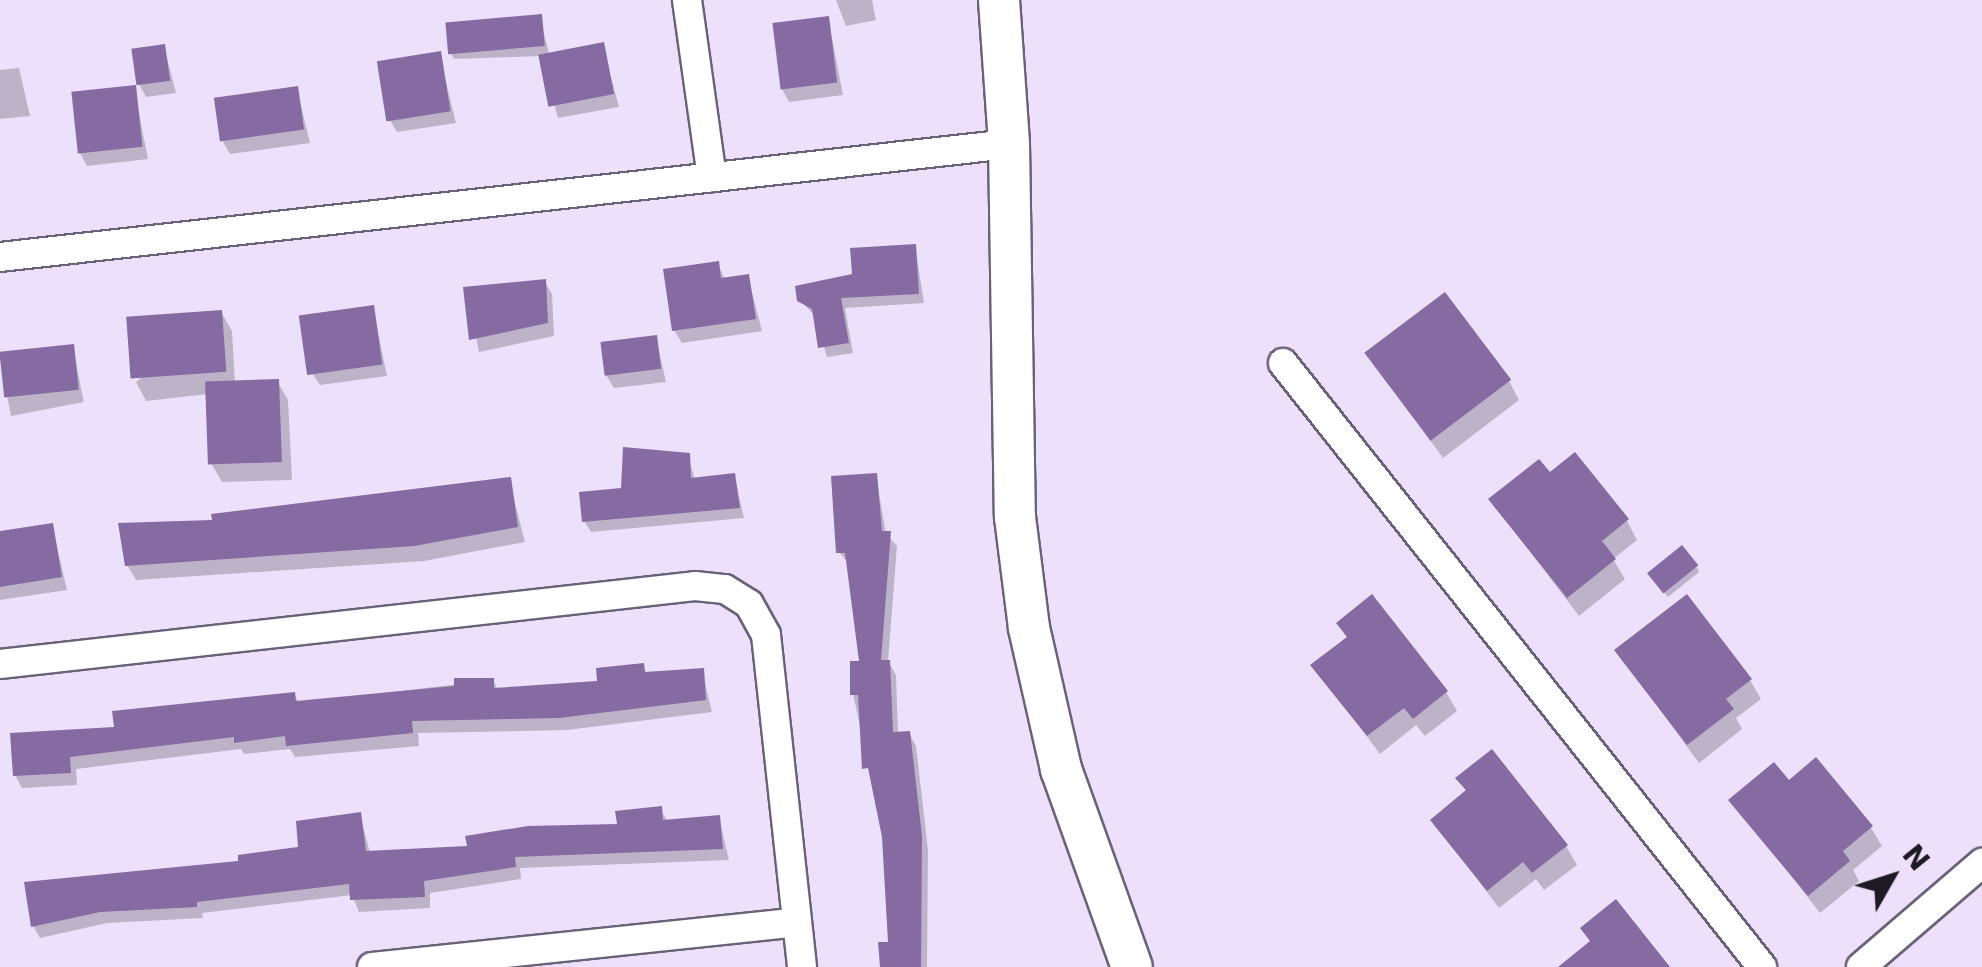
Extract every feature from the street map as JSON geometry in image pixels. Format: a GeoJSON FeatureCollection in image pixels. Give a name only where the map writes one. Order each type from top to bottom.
{"type":"FeatureCollection","features":[{"type":"Feature","properties":{"kind":"main road"},"geometry":{"type":"LineString","coordinates":[[999,0],[1008,144],[1010,410],[1029,628],[1061,768],[1132,967]]}},
{"type":"Feature","properties":{"kind":"street"},"geometry":{"type":"LineString","coordinates":[[687,0],[712,177]]}},
{"type":"Feature","properties":{"kind":"street"},"geometry":{"type":"LineString","coordinates":[[0,257],[1008,144]]}},
{"type":"Feature","properties":{"kind":"street"},"geometry":{"type":"LineString","coordinates":[[1283,363],[1762,967]]}},
{"type":"Feature","properties":{"kind":"street"},"geometry":{"type":"LineString","coordinates":[[0,664],[695,586],[725,590],[749,604],[766,634],[802,967]]}},
{"type":"Feature","properties":{"kind":"street"},"geometry":{"type":"LineString","coordinates":[[1862,967],[1982,863]]}},
{"type":"Feature","properties":{"kind":"street"},"geometry":{"type":"LineString","coordinates":[[372,967],[796,922]]}},
{"type":"Feature","properties":{"kind":"building"},"geometry":{"type":"Polygon","coordinates":[[[542,14],[545,46],[448,54],[445,22],[542,14]]]}},
{"type":"Feature","properties":{"kind":"building"},"geometry":{"type":"Polygon","coordinates":[[[829,16],[837,83],[781,89],[772,23],[829,16]]]}},
{"type":"Feature","properties":{"kind":"building"},"geometry":{"type":"Polygon","coordinates":[[[604,42],[614,94],[548,107],[538,55],[604,42]]]}},
{"type":"Feature","properties":{"kind":"building"},"geometry":{"type":"Polygon","coordinates":[[[165,44],[170,81],[136,85],[131,49],[165,44]]]}},
{"type":"Feature","properties":{"kind":"building"},"geometry":{"type":"Polygon","coordinates":[[[441,51],[451,111],[386,121],[377,61],[441,51]]]}},
{"type":"Feature","properties":{"kind":"building"},"geometry":{"type":"Polygon","coordinates":[[[136,85],[142,147],[78,153],[71,92],[136,85]]]}},
{"type":"Feature","properties":{"kind":"building"},"geometry":{"type":"Polygon","coordinates":[[[298,86],[304,130],[220,141],[214,98],[298,86]]]}},
{"type":"Feature","properties":{"kind":"building"},"geometry":{"type":"Polygon","coordinates":[[[916,244],[919,294],[841,298],[849,343],[818,348],[812,309],[797,301],[795,286],[852,274],[850,248],[916,244]]]}},
{"type":"Feature","properties":{"kind":"building"},"geometry":{"type":"Polygon","coordinates":[[[719,261],[721,278],[749,274],[756,319],[672,331],[663,269],[719,261]]]}},
{"type":"Feature","properties":{"kind":"building"},"geometry":{"type":"Polygon","coordinates":[[[546,279],[548,323],[469,340],[463,287],[546,279]]]}},
{"type":"Feature","properties":{"kind":"building"},"geometry":{"type":"Polygon","coordinates":[[[1445,292],[1511,380],[1431,441],[1364,353],[1445,292]]]}},
{"type":"Feature","properties":{"kind":"building"},"geometry":{"type":"Polygon","coordinates":[[[374,305],[382,364],[307,375],[299,316],[374,305]]]}},
{"type":"Feature","properties":{"kind":"building"},"geometry":{"type":"Polygon","coordinates":[[[222,310],[226,372],[131,379],[126,317],[222,310]]]}},
{"type":"Feature","properties":{"kind":"building"},"geometry":{"type":"Polygon","coordinates":[[[657,335],[661,369],[605,376],[600,342],[657,335]]]}},
{"type":"Feature","properties":{"kind":"building"},"geometry":{"type":"Polygon","coordinates":[[[74,344],[79,390],[4,398],[0,352],[74,344]]]}},
{"type":"Feature","properties":{"kind":"building"},"geometry":{"type":"Polygon","coordinates":[[[279,379],[282,462],[208,465],[205,382],[279,379]]]}},
{"type":"Feature","properties":{"kind":"building"},"geometry":{"type":"Polygon","coordinates":[[[623,447],[690,453],[691,478],[735,473],[740,508],[582,522],[579,492],[621,488],[623,447]]]}},
{"type":"Feature","properties":{"kind":"building"},"geometry":{"type":"Polygon","coordinates":[[[1575,452],[1629,519],[1602,541],[1616,559],[1567,598],[1488,499],[1539,459],[1550,472],[1575,452]]]}},
{"type":"Feature","properties":{"kind":"building"},"geometry":{"type":"Polygon","coordinates":[[[877,473],[882,531],[891,531],[881,660],[890,660],[893,732],[910,731],[922,836],[921,967],[880,967],[878,942],[888,942],[882,837],[868,768],[862,769],[858,695],[850,695],[850,661],[859,661],[845,553],[836,553],[831,476],[877,473]]]}},
{"type":"Feature","properties":{"kind":"building"},"geometry":{"type":"Polygon","coordinates":[[[511,477],[518,527],[414,546],[125,566],[118,523],[212,520],[211,514],[511,477]]]}},
{"type":"Feature","properties":{"kind":"building"},"geometry":{"type":"Polygon","coordinates":[[[53,523],[62,577],[0,587],[0,531],[53,523]]]}},
{"type":"Feature","properties":{"kind":"building"},"geometry":{"type":"Polygon","coordinates":[[[1682,545],[1698,565],[1663,594],[1647,573],[1682,545]]]}},
{"type":"Feature","properties":{"kind":"building"},"geometry":{"type":"Polygon","coordinates":[[[1372,594],[1448,691],[1413,719],[1404,708],[1367,736],[1310,665],[1347,637],[1336,623],[1372,594]]]}},
{"type":"Feature","properties":{"kind":"building"},"geometry":{"type":"Polygon","coordinates":[[[1687,594],[1752,679],[1726,699],[1734,709],[1687,745],[1614,650],[1687,594]]]}},
{"type":"Feature","properties":{"kind":"building"},"geometry":{"type":"Polygon","coordinates":[[[644,663],[645,672],[704,668],[706,700],[559,718],[412,721],[413,733],[286,746],[285,736],[234,743],[234,737],[70,757],[71,773],[13,776],[10,733],[114,727],[112,711],[295,692],[296,701],[454,686],[454,678],[494,678],[494,688],[597,681],[596,668],[644,663]]]}},
{"type":"Feature","properties":{"kind":"building"},"geometry":{"type":"Polygon","coordinates":[[[1492,749],[1568,845],[1532,873],[1523,862],[1487,891],[1430,820],[1466,790],[1455,778],[1492,749]]]}},
{"type":"Feature","properties":{"kind":"building"},"geometry":{"type":"Polygon","coordinates":[[[1816,757],[1873,826],[1843,851],[1850,861],[1808,896],[1728,800],[1774,762],[1789,780],[1816,757]]]}},
{"type":"Feature","properties":{"kind":"building"},"geometry":{"type":"Polygon","coordinates":[[[662,806],[663,820],[720,815],[723,849],[515,857],[516,867],[424,881],[425,897],[350,900],[349,884],[197,902],[197,907],[100,912],[31,927],[24,882],[238,861],[238,855],[298,847],[296,821],[361,812],[366,851],[467,846],[465,836],[528,826],[617,824],[615,811],[662,806]]]}},
{"type":"Feature","properties":{"kind":"building"},"geometry":{"type":"Polygon","coordinates":[[[1616,899],[1670,967],[1558,967],[1590,941],[1580,928],[1616,899]]]}}]}
